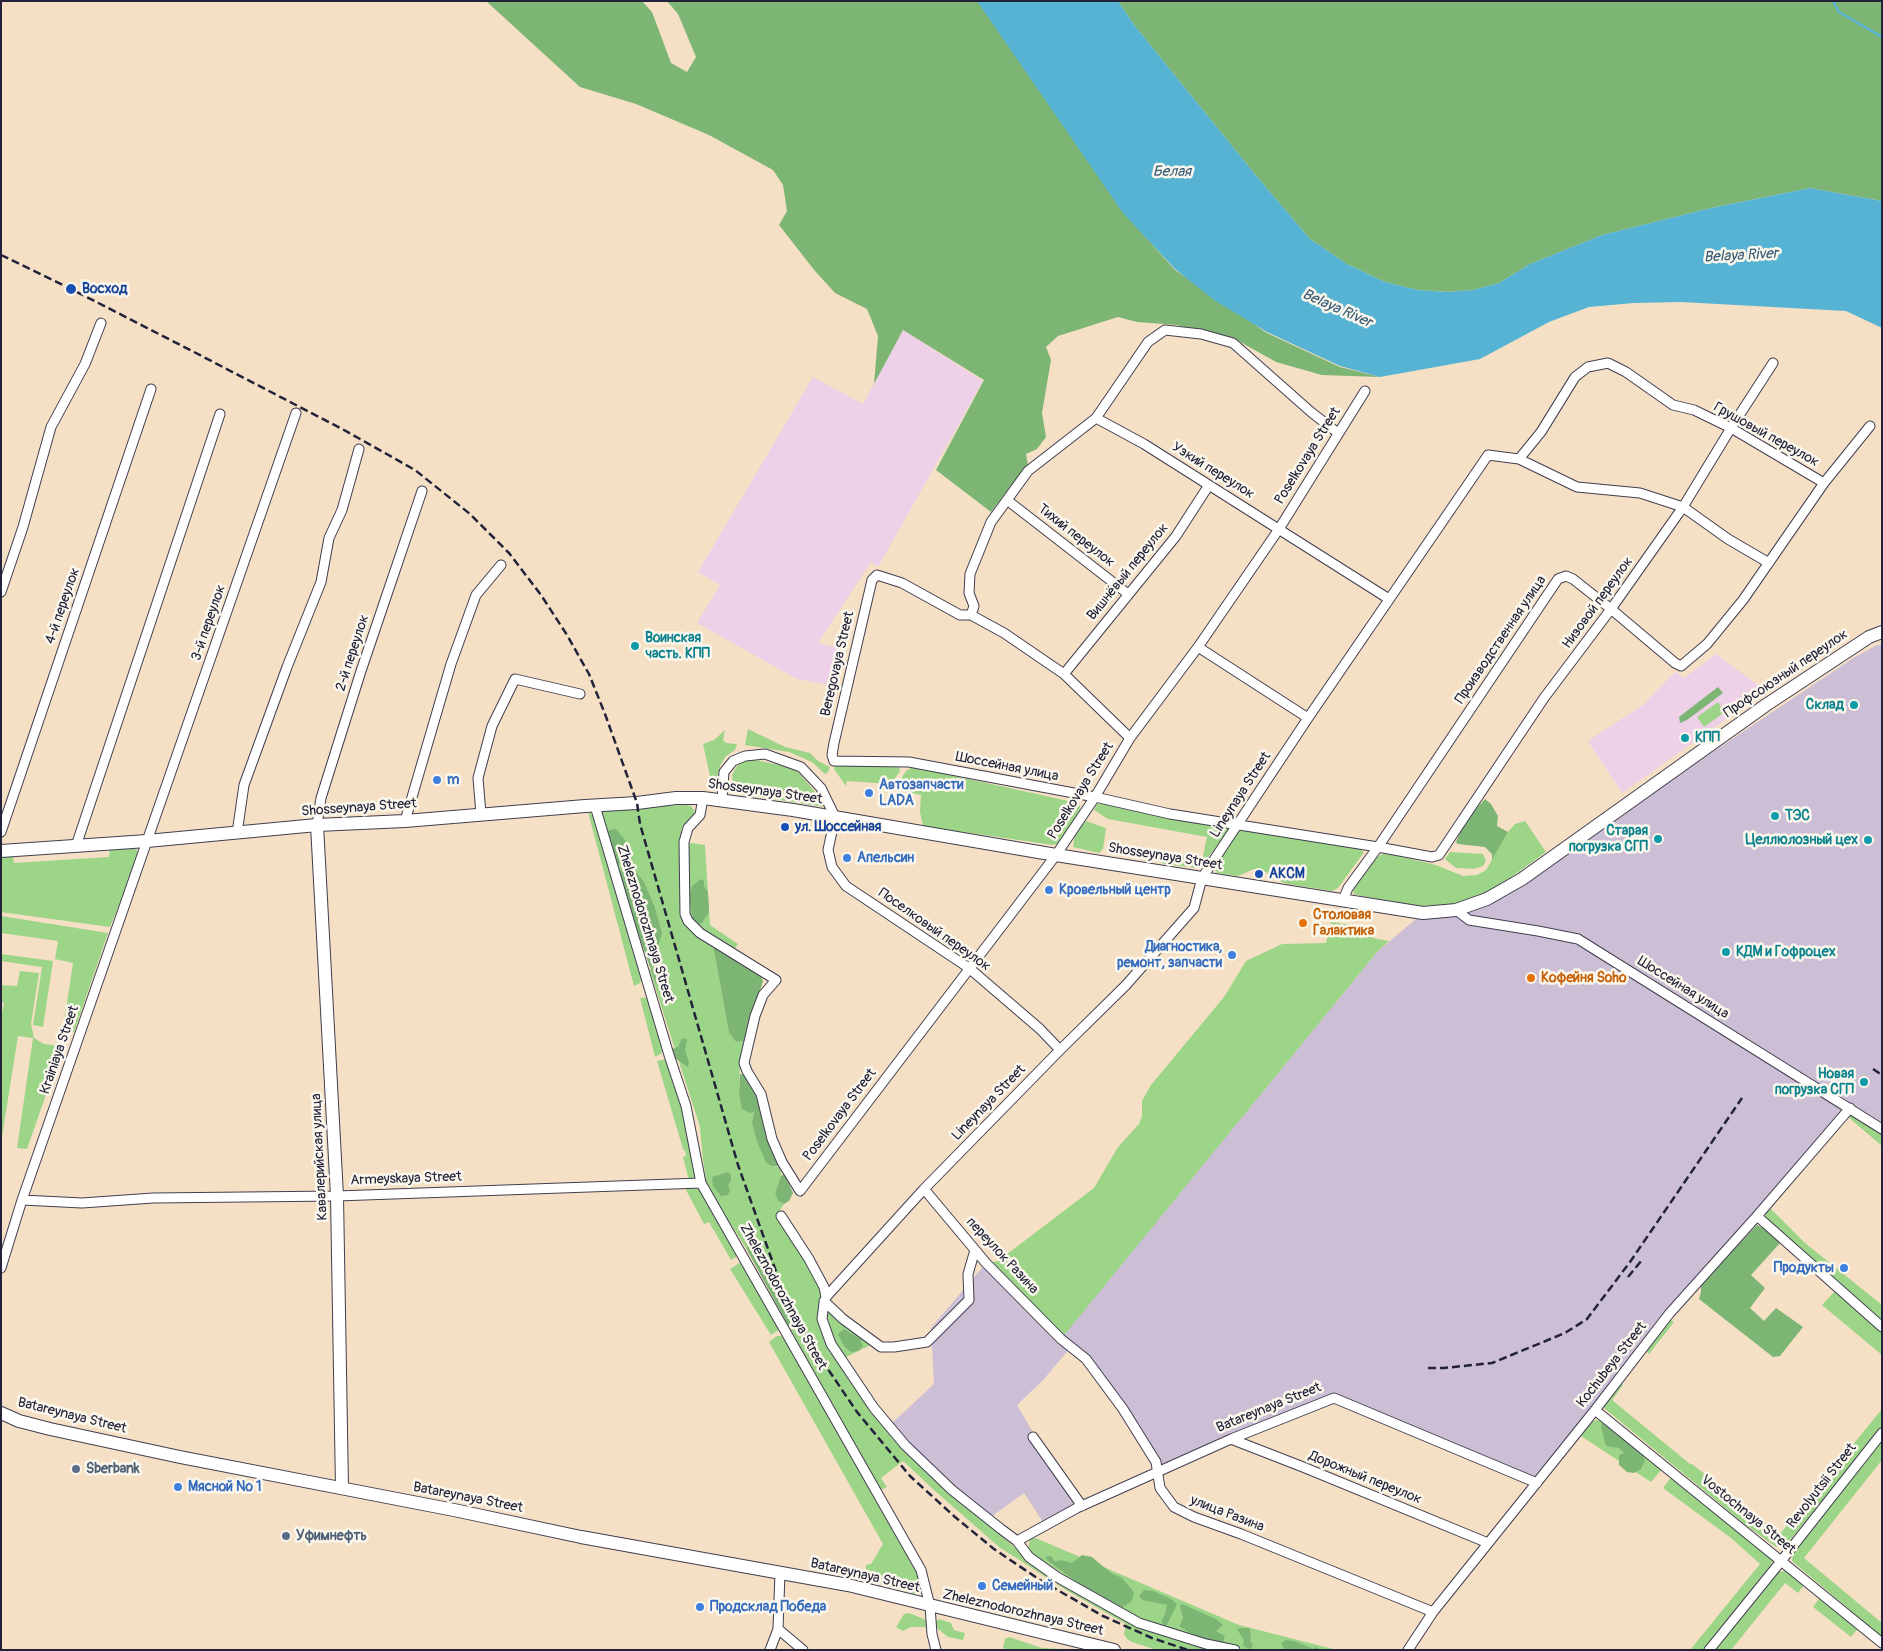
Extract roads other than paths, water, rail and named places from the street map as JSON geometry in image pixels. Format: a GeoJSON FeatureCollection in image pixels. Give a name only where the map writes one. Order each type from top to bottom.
{"type":"FeatureCollection","features":[{"type":"Feature","properties":{"kind":"main road","name":"Профсоюзный переулок"},"geometry":{"type":"LineString","coordinates":[[1487,899],[1522,878],[1766,704],[1868,636],[1882,632]]}},
{"type":"Feature","properties":{"kind":"main road","name":"Shosseynaya Street"},"geometry":{"type":"LineString","coordinates":[[1,851],[236,834],[316,825],[405,821],[676,798],[703,798],[835,817],[1056,855],[1423,913],[1456,910],[1487,899]]}},
{"type":"Feature","properties":{"kind":"main road","name":"Кавалерийская улица"},"geometry":{"type":"LineString","coordinates":[[316,825],[337,1196],[342,1488]]}},
{"type":"Feature","properties":{"kind":"main road","name":"Batareynaya Street"},"geometry":{"type":"LineString","coordinates":[[1,1413],[20,1421],[50,1429],[581,1537],[848,1585],[930,1606]]}},
{"type":"Feature","properties":{"kind":"main road","name":"Zheleznodorozhnaya Street"},"geometry":{"type":"LineString","coordinates":[[930,1606],[1114,1650]]}},
{"type":"Feature","properties":{"kind":"street"},"geometry":{"type":"LineString","coordinates":[[1,592],[23,527],[51,427],[85,364],[101,323]]}},
{"type":"Feature","properties":{"kind":"street"},"geometry":{"type":"LineString","coordinates":[[1130,738],[1064,674],[1004,633],[971,615],[974,606],[969,593],[970,574],[991,522],[1028,471],[1096,418],[1148,342],[1165,330],[1201,334],[1233,344],[1338,433]]}},
{"type":"Feature","properties":{"kind":"street","name":"Грушовый переулок"},"geometry":{"type":"LineString","coordinates":[[1519,459],[1541,432],[1575,377],[1588,367],[1608,363],[1626,372],[1673,405],[1694,410],[1731,428],[1824,483]]}},
{"type":"Feature","properties":{"kind":"street","name":"Низовой переулок"},"geometry":{"type":"LineString","coordinates":[[1439,855],[1544,698],[1611,609],[1683,508],[1773,363]]}},
{"type":"Feature","properties":{"kind":"street","name":"4-й переулок"},"geometry":{"type":"LineString","coordinates":[[1,832],[150,389]]}},
{"type":"Feature","properties":{"kind":"street","name":"Poselkovaya Street"},"geometry":{"type":"LineString","coordinates":[[703,798],[700,815],[688,828],[684,842],[685,914],[688,922],[700,933],[776,980],[763,995],[755,1016],[744,1063],[761,1094],[775,1147],[793,1182],[800,1191],[1056,855],[1095,797],[1130,738],[1198,646],[1279,529],[1364,391]]}},
{"type":"Feature","properties":{"kind":"street","name":"3-й переулок"},"geometry":{"type":"LineString","coordinates":[[147,841],[296,413]]}},
{"type":"Feature","properties":{"kind":"street"},"geometry":{"type":"LineString","coordinates":[[76,846],[220,414]]}},
{"type":"Feature","properties":{"kind":"street","name":"Узкий переулок"},"geometry":{"type":"LineString","coordinates":[[1096,418],[1144,444],[1389,599]]}},
{"type":"Feature","properties":{"kind":"street","name":"Производственная улица"},"geometry":{"type":"LineString","coordinates":[[1343,900],[1348,888],[1378,847],[1558,579],[1566,576],[1572,579],[1681,666],[1707,644],[1743,600],[1824,483],[1870,426]]}},
{"type":"Feature","properties":{"kind":"street"},"geometry":{"type":"LineString","coordinates":[[236,834],[244,785],[286,666],[321,582],[329,538],[342,510],[359,448]]}},
{"type":"Feature","properties":{"kind":"street","name":"Lineynaya Street"},"geometry":{"type":"LineString","coordinates":[[825,1299],[924,1189],[1126,985],[1194,908],[1202,878],[1308,718],[1488,454],[1519,459]]}},
{"type":"Feature","properties":{"kind":"street"},"geometry":{"type":"LineString","coordinates":[[1519,459],[1577,487],[1640,493],[1683,508],[1728,539],[1769,563]]}},
{"type":"Feature","properties":{"kind":"street","name":"Вишнёвый переулок"},"geometry":{"type":"LineString","coordinates":[[1064,674],[1176,536],[1209,485]]}},
{"type":"Feature","properties":{"kind":"street","name":"2-й переулок"},"geometry":{"type":"LineString","coordinates":[[316,825],[321,798],[332,762],[422,491]]}},
{"type":"Feature","properties":{"kind":"street","name":"Тихий переулок"},"geometry":{"type":"LineString","coordinates":[[1007,500],[1128,594]]}},
{"type":"Feature","properties":{"kind":"street"},"geometry":{"type":"LineString","coordinates":[[405,821],[454,656],[476,595],[501,565]]}},
{"type":"Feature","properties":{"kind":"street","name":"Beregovaya Street"},"geometry":{"type":"LineString","coordinates":[[834,761],[832,755],[834,743],[872,580],[877,575],[902,583],[960,615],[971,615]]}},
{"type":"Feature","properties":{"kind":"street"},"geometry":{"type":"LineString","coordinates":[[1198,646],[1308,718]]}},
{"type":"Feature","properties":{"kind":"street"},"geometry":{"type":"LineString","coordinates":[[481,814],[478,778],[492,726],[515,679],[580,694]]}},
{"type":"Feature","properties":{"kind":"street"},"geometry":{"type":"LineString","coordinates":[[722,800],[724,772],[734,761],[745,756],[765,754],[801,766],[821,788],[835,817]]}},
{"type":"Feature","properties":{"kind":"street","name":"Шоссейная улица"},"geometry":{"type":"LineString","coordinates":[[834,761],[909,762],[1238,826],[1432,857],[1439,855]]}},
{"type":"Feature","properties":{"kind":"street","name":"Zheleznodorozhnaya Street"},"geometry":{"type":"LineString","coordinates":[[595,806],[686,1106],[701,1183],[921,1570],[930,1606]]}},
{"type":"Feature","properties":{"kind":"street","name":"Поселковый переулок"},"geometry":{"type":"LineString","coordinates":[[835,817],[828,850],[832,867],[846,886],[969,968],[1040,1029],[1060,1050]]}},
{"type":"Feature","properties":{"kind":"street","name":"Krainiaya Street"},"geometry":{"type":"LineString","coordinates":[[1,1268],[22,1200],[147,841]]}},
{"type":"Feature","properties":{"kind":"street","name":"Шоссейная улица"},"geometry":{"type":"LineString","coordinates":[[1456,910],[1469,920],[1578,939],[1882,1129]]}},
{"type":"Feature","properties":{"kind":"street","name":"Kochubeya Street"},"geometry":{"type":"LineString","coordinates":[[1408,1650],[1433,1612],[1595,1410],[1669,1314],[1850,1108]]}},
{"type":"Feature","properties":{"kind":"street","name":"Armeyskaya Street"},"geometry":{"type":"LineString","coordinates":[[22,1200],[82,1203],[153,1198],[337,1196],[701,1183]]}},
{"type":"Feature","properties":{"kind":"street","name":"переулок Разина"},"geometry":{"type":"LineString","coordinates":[[924,1189],[975,1250],[1062,1338]]}},
{"type":"Feature","properties":{"kind":"street","name":"Zheleznodorozhnaya Street"},"geometry":{"type":"LineString","coordinates":[[781,1216],[824,1286],[825,1299],[822,1320],[831,1344],[874,1408],[905,1445],[952,1490],[1017,1541],[1029,1557],[1058,1577],[1139,1623],[1206,1644],[1235,1650]]}},
{"type":"Feature","properties":{"kind":"street"},"geometry":{"type":"LineString","coordinates":[[1757,1216],[1882,1327]]}},
{"type":"Feature","properties":{"kind":"street"},"geometry":{"type":"LineString","coordinates":[[825,1299],[843,1320],[881,1347],[927,1342],[969,1300],[968,1274],[975,1250]]}},
{"type":"Feature","properties":{"kind":"street","name":"улица Разина"},"geometry":{"type":"LineString","coordinates":[[1062,1338],[1086,1359],[1123,1409],[1156,1462],[1160,1488],[1174,1507],[1194,1517],[1241,1534],[1433,1612]]}},
{"type":"Feature","properties":{"kind":"street","name":"Batareynaya Street"},"geometry":{"type":"LineString","coordinates":[[1017,1541],[1082,1506],[1231,1439],[1334,1398],[1537,1482]]}},
{"type":"Feature","properties":{"kind":"street","name":"Vostochnaya Street"},"geometry":{"type":"LineString","coordinates":[[1595,1410],[1882,1643]]}},
{"type":"Feature","properties":{"kind":"street","name":"Revolyutsii Street"},"geometry":{"type":"LineString","coordinates":[[1709,1650],[1882,1433]]}},
{"type":"Feature","properties":{"kind":"street"},"geometry":{"type":"LineString","coordinates":[[1033,1437],[1082,1506]]}},
{"type":"Feature","properties":{"kind":"street","name":"Дорожный переулок"},"geometry":{"type":"LineString","coordinates":[[1231,1439],[1488,1543]]}},
{"type":"Feature","properties":{"kind":"street"},"geometry":{"type":"LineString","coordinates":[[770,1650],[778,1629],[780,1573]]}},
{"type":"Feature","properties":{"kind":"street"},"geometry":{"type":"LineString","coordinates":[[930,1606],[932,1634],[936,1650]]}},
{"type":"Feature","properties":{"kind":"street"},"geometry":{"type":"LineString","coordinates":[[778,1629],[802,1650]]}},
{"type":"Feature","properties":{"kind":"water","name":"Белая"},"geometry":{"type":"Polygon","coordinates":[[[977,1],[1118,1],[1135,26],[1310,239],[1347,264],[1385,282],[1418,290],[1447,292],[1473,290],[1499,283],[1530,264],[1602,235],[1711,208],[1810,188],[1882,201],[1882,328],[1846,311],[1681,302],[1634,303],[1589,307],[1549,322],[1480,359],[1380,377],[1340,366],[1267,332],[1214,300],[1175,269],[1123,213],[977,1]]]}},
{"type":"Feature","properties":{"kind":"waterway"},"geometry":{"type":"LineString","coordinates":[[1833,1],[1839,12],[1882,37]]}},
{"type":"Feature","properties":{"kind":"railway"},"geometry":{"type":"LineString","coordinates":[[1,255],[194,352],[344,430],[415,470],[470,514],[509,553],[541,595],[567,635],[589,674],[605,714],[637,803],[640,824],[738,1165],[783,1291],[815,1350],[857,1412],[910,1476],[994,1549],[1040,1580],[1103,1616],[1152,1638],[1188,1650]]}},
{"type":"Feature","properties":{"kind":"railway"},"geometry":{"type":"LineString","coordinates":[[1873,1069],[1882,1075]]}},
{"type":"Feature","properties":{"kind":"railway"},"geometry":{"type":"LineString","coordinates":[[1428,1368],[1492,1363],[1565,1333],[1587,1319],[1630,1262],[1742,1098]]}},
{"type":"Feature","properties":{"kind":"railway"},"geometry":{"type":"LineString","coordinates":[[1628,1277],[1642,1260]]}},
{"type":"Feature","properties":{"kind":"place","name":"Восход"},"geometry":{"type":"Point","coordinates":[71,289]}},
{"type":"Feature","properties":{"kind":"place","name":"Воинская часть. КПП"},"geometry":{"type":"Point","coordinates":[635,646]}},
{"type":"Feature","properties":{"kind":"place","name":"Склад"},"geometry":{"type":"Point","coordinates":[1854,705]}},
{"type":"Feature","properties":{"kind":"place","name":"КПП"},"geometry":{"type":"Point","coordinates":[1685,738]}},
{"type":"Feature","properties":{"kind":"place","name":"m"},"geometry":{"type":"Point","coordinates":[437,780]}},
{"type":"Feature","properties":{"kind":"place","name":"Автозапчасти LADA"},"geometry":{"type":"Point","coordinates":[869,793]}},
{"type":"Feature","properties":{"kind":"place","name":"ТЭС"},"geometry":{"type":"Point","coordinates":[1775,816]}},
{"type":"Feature","properties":{"kind":"place","name":"ул. Шоссейная"},"geometry":{"type":"Point","coordinates":[785,827]}},
{"type":"Feature","properties":{"kind":"place","name":"Старая погрузка СГП"},"geometry":{"type":"Point","coordinates":[1658,839]}},
{"type":"Feature","properties":{"kind":"place","name":"Целлюлозный цех"},"geometry":{"type":"Point","coordinates":[1868,840]}},
{"type":"Feature","properties":{"kind":"place","name":"Апельсин"},"geometry":{"type":"Point","coordinates":[847,858]}},
{"type":"Feature","properties":{"kind":"place","name":"АКСМ"},"geometry":{"type":"Point","coordinates":[1259,874]}},
{"type":"Feature","properties":{"kind":"place","name":"Кровельный центр"},"geometry":{"type":"Point","coordinates":[1049,890]}},
{"type":"Feature","properties":{"kind":"place","name":"Столовая Галактика"},"geometry":{"type":"Point","coordinates":[1303,923]}},
{"type":"Feature","properties":{"kind":"place","name":"КДМ и Гофроцех"},"geometry":{"type":"Point","coordinates":[1726,952]}},
{"type":"Feature","properties":{"kind":"place","name":"Диагностика, ремонт, запчасти"},"geometry":{"type":"Point","coordinates":[1232,955]}},
{"type":"Feature","properties":{"kind":"place","name":"Кофейня Soho"},"geometry":{"type":"Point","coordinates":[1531,978]}},
{"type":"Feature","properties":{"kind":"place","name":"Новая погрузка СГП"},"geometry":{"type":"Point","coordinates":[1864,1082]}},
{"type":"Feature","properties":{"kind":"place","name":"Продукты"},"geometry":{"type":"Point","coordinates":[1844,1268]}},
{"type":"Feature","properties":{"kind":"place","name":"Sberbank"},"geometry":{"type":"Point","coordinates":[76,1469]}},
{"type":"Feature","properties":{"kind":"place","name":"Мясной № 1"},"geometry":{"type":"Point","coordinates":[178,1487]}},
{"type":"Feature","properties":{"kind":"place","name":"Уфимнефть"},"geometry":{"type":"Point","coordinates":[286,1536]}},
{"type":"Feature","properties":{"kind":"place","name":"Семейный"},"geometry":{"type":"Point","coordinates":[982,1586]}},
{"type":"Feature","properties":{"kind":"place","name":"Продсклад Победа"},"geometry":{"type":"Point","coordinates":[700,1607]}},
{"type":"Feature","properties":{"kind":"water label","name":"Belaya River"},"geometry":{"type":"Point","coordinates":[1741,256]}},
{"type":"Feature","properties":{"kind":"water label","name":"Belaya River"},"geometry":{"type":"Point","coordinates":[1337,309]}}]}
